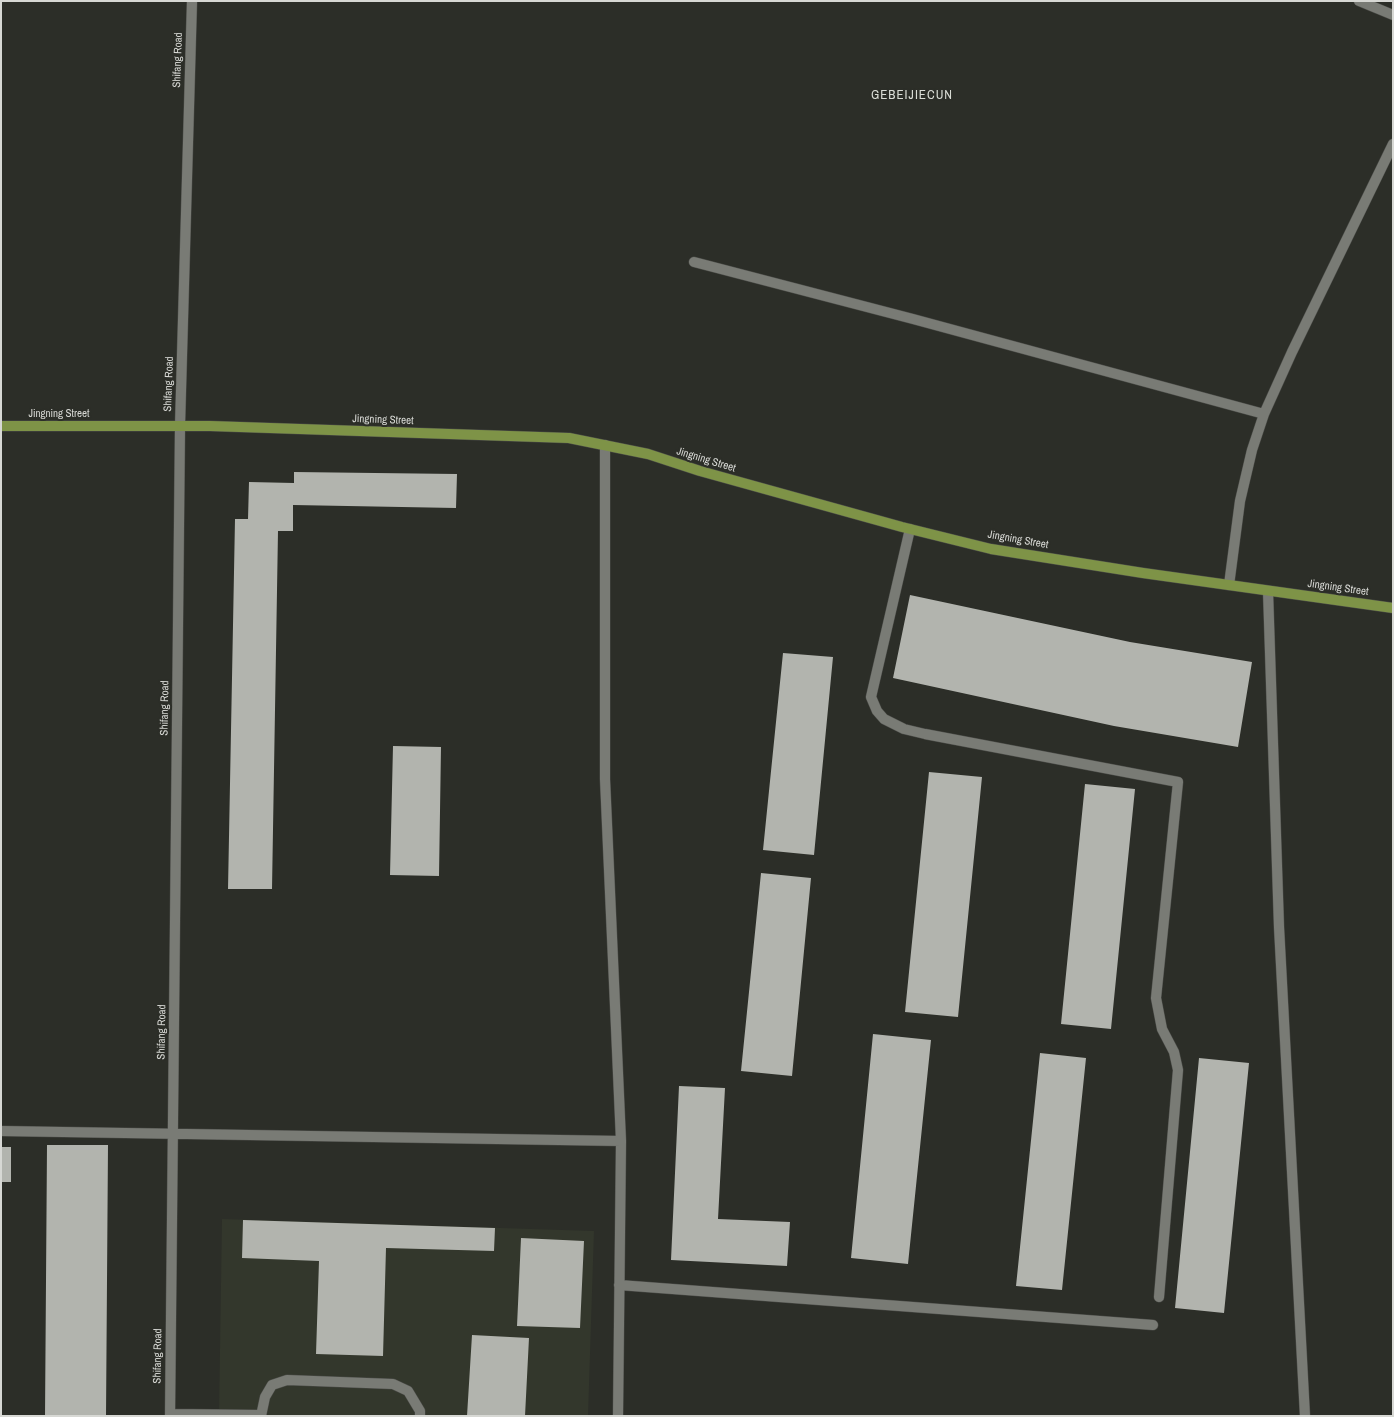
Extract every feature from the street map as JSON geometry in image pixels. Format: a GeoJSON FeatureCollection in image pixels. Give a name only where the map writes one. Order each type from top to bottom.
{"type":"FeatureCollection","features":[{"type":"Feature","properties":{"kind":"main road","name":"Jingning Street"},"geometry":{"type":"LineString","coordinates":[[1,426],[180,426],[569,438],[648,454],[700,471],[910,529],[991,549],[1393,608]]}},
{"type":"Feature","properties":{"kind":"street","name":"Shifang Road"},"geometry":{"type":"LineString","coordinates":[[170,1415],[180,426],[192,1]]}},
{"type":"Feature","properties":{"kind":"street"},"geometry":{"type":"LineString","coordinates":[[1359,1],[1393,15]]}},
{"type":"Feature","properties":{"kind":"street"},"geometry":{"type":"LineString","coordinates":[[1229,585],[1240,501],[1252,450],[1264,414],[1292,352],[1393,144]]}},
{"type":"Feature","properties":{"kind":"street"},"geometry":{"type":"LineString","coordinates":[[694,262],[913,319],[1264,414]]}},
{"type":"Feature","properties":{"kind":"street"},"geometry":{"type":"LineString","coordinates":[[605,445],[605,779],[620,1141],[618,1416]]}},
{"type":"Feature","properties":{"kind":"street"},"geometry":{"type":"LineString","coordinates":[[910,529],[871,697],[877,711],[884,719],[904,729],[924,734],[1178,782],[1156,998],[1162,1029],[1174,1052],[1178,1070],[1159,1297]]}},
{"type":"Feature","properties":{"kind":"street"},"geometry":{"type":"LineString","coordinates":[[1268,590],[1279,927],[1305,1416]]}},
{"type":"Feature","properties":{"kind":"street"},"geometry":{"type":"LineString","coordinates":[[1,1131],[620,1141]]}},
{"type":"Feature","properties":{"kind":"street"},"geometry":{"type":"LineString","coordinates":[[619,1285],[1153,1325]]}},
{"type":"Feature","properties":{"kind":"street"},"geometry":{"type":"LineString","coordinates":[[170,1415],[261,1416],[264,1397],[272,1385],[287,1380],[394,1384],[408,1390],[420,1412],[420,1416]]}},
{"type":"Feature","properties":{"kind":"shaded area"},"geometry":{"type":"Polygon","coordinates":[[[222,1219],[594,1231],[588,1416],[219,1416],[222,1219]]]}},
{"type":"Feature","properties":{"kind":"building"},"geometry":{"type":"Polygon","coordinates":[[[294,472],[457,474],[456,508],[293,505],[293,531],[278,531],[272,889],[228,889],[235,519],[248,519],[249,482],[294,483],[294,472]]]}},
{"type":"Feature","properties":{"kind":"building"},"geometry":{"type":"Polygon","coordinates":[[[910,595],[1130,642],[1252,662],[1238,747],[1114,726],[893,678],[910,595]]]}},
{"type":"Feature","properties":{"kind":"building"},"geometry":{"type":"Polygon","coordinates":[[[783,653],[833,657],[814,855],[763,850],[783,653]]]}},
{"type":"Feature","properties":{"kind":"building"},"geometry":{"type":"Polygon","coordinates":[[[393,746],[441,747],[439,876],[390,875],[393,746]]]}},
{"type":"Feature","properties":{"kind":"building"},"geometry":{"type":"Polygon","coordinates":[[[929,772],[982,777],[958,1017],[905,1012],[929,772]]]}},
{"type":"Feature","properties":{"kind":"building"},"geometry":{"type":"Polygon","coordinates":[[[1085,784],[1135,789],[1111,1029],[1061,1024],[1085,784]]]}},
{"type":"Feature","properties":{"kind":"building"},"geometry":{"type":"Polygon","coordinates":[[[761,873],[811,878],[792,1076],[741,1071],[761,873]]]}},
{"type":"Feature","properties":{"kind":"building"},"geometry":{"type":"Polygon","coordinates":[[[873,1034],[931,1040],[908,1264],[851,1258],[873,1034]]]}},
{"type":"Feature","properties":{"kind":"building"},"geometry":{"type":"Polygon","coordinates":[[[1040,1053],[1086,1058],[1062,1290],[1016,1286],[1040,1053]]]}},
{"type":"Feature","properties":{"kind":"building"},"geometry":{"type":"Polygon","coordinates":[[[1199,1058],[1249,1063],[1224,1313],[1175,1308],[1199,1058]]]}},
{"type":"Feature","properties":{"kind":"building"},"geometry":{"type":"Polygon","coordinates":[[[679,1086],[725,1088],[718,1219],[790,1222],[787,1266],[671,1260],[679,1086]]]}},
{"type":"Feature","properties":{"kind":"building"},"geometry":{"type":"Polygon","coordinates":[[[47,1145],[108,1145],[106,1416],[45,1416],[47,1145]]]}},
{"type":"Feature","properties":{"kind":"building"},"geometry":{"type":"Polygon","coordinates":[[[1,1147],[11,1147],[11,1182],[1,1182],[1,1147]]]}},
{"type":"Feature","properties":{"kind":"building"},"geometry":{"type":"Polygon","coordinates":[[[243,1220],[495,1228],[494,1251],[386,1248],[383,1356],[316,1354],[319,1261],[242,1258],[243,1220]]]}},
{"type":"Feature","properties":{"kind":"building"},"geometry":{"type":"Polygon","coordinates":[[[521,1238],[584,1241],[580,1328],[517,1326],[521,1238]]]}},
{"type":"Feature","properties":{"kind":"building"},"geometry":{"type":"Polygon","coordinates":[[[472,1335],[529,1338],[525,1416],[467,1416],[472,1335]]]}},
{"type":"Feature","properties":{"kind":"district","name":"GEBEIJIECUN"},"geometry":{"type":"Point","coordinates":[912,96]}}]}
